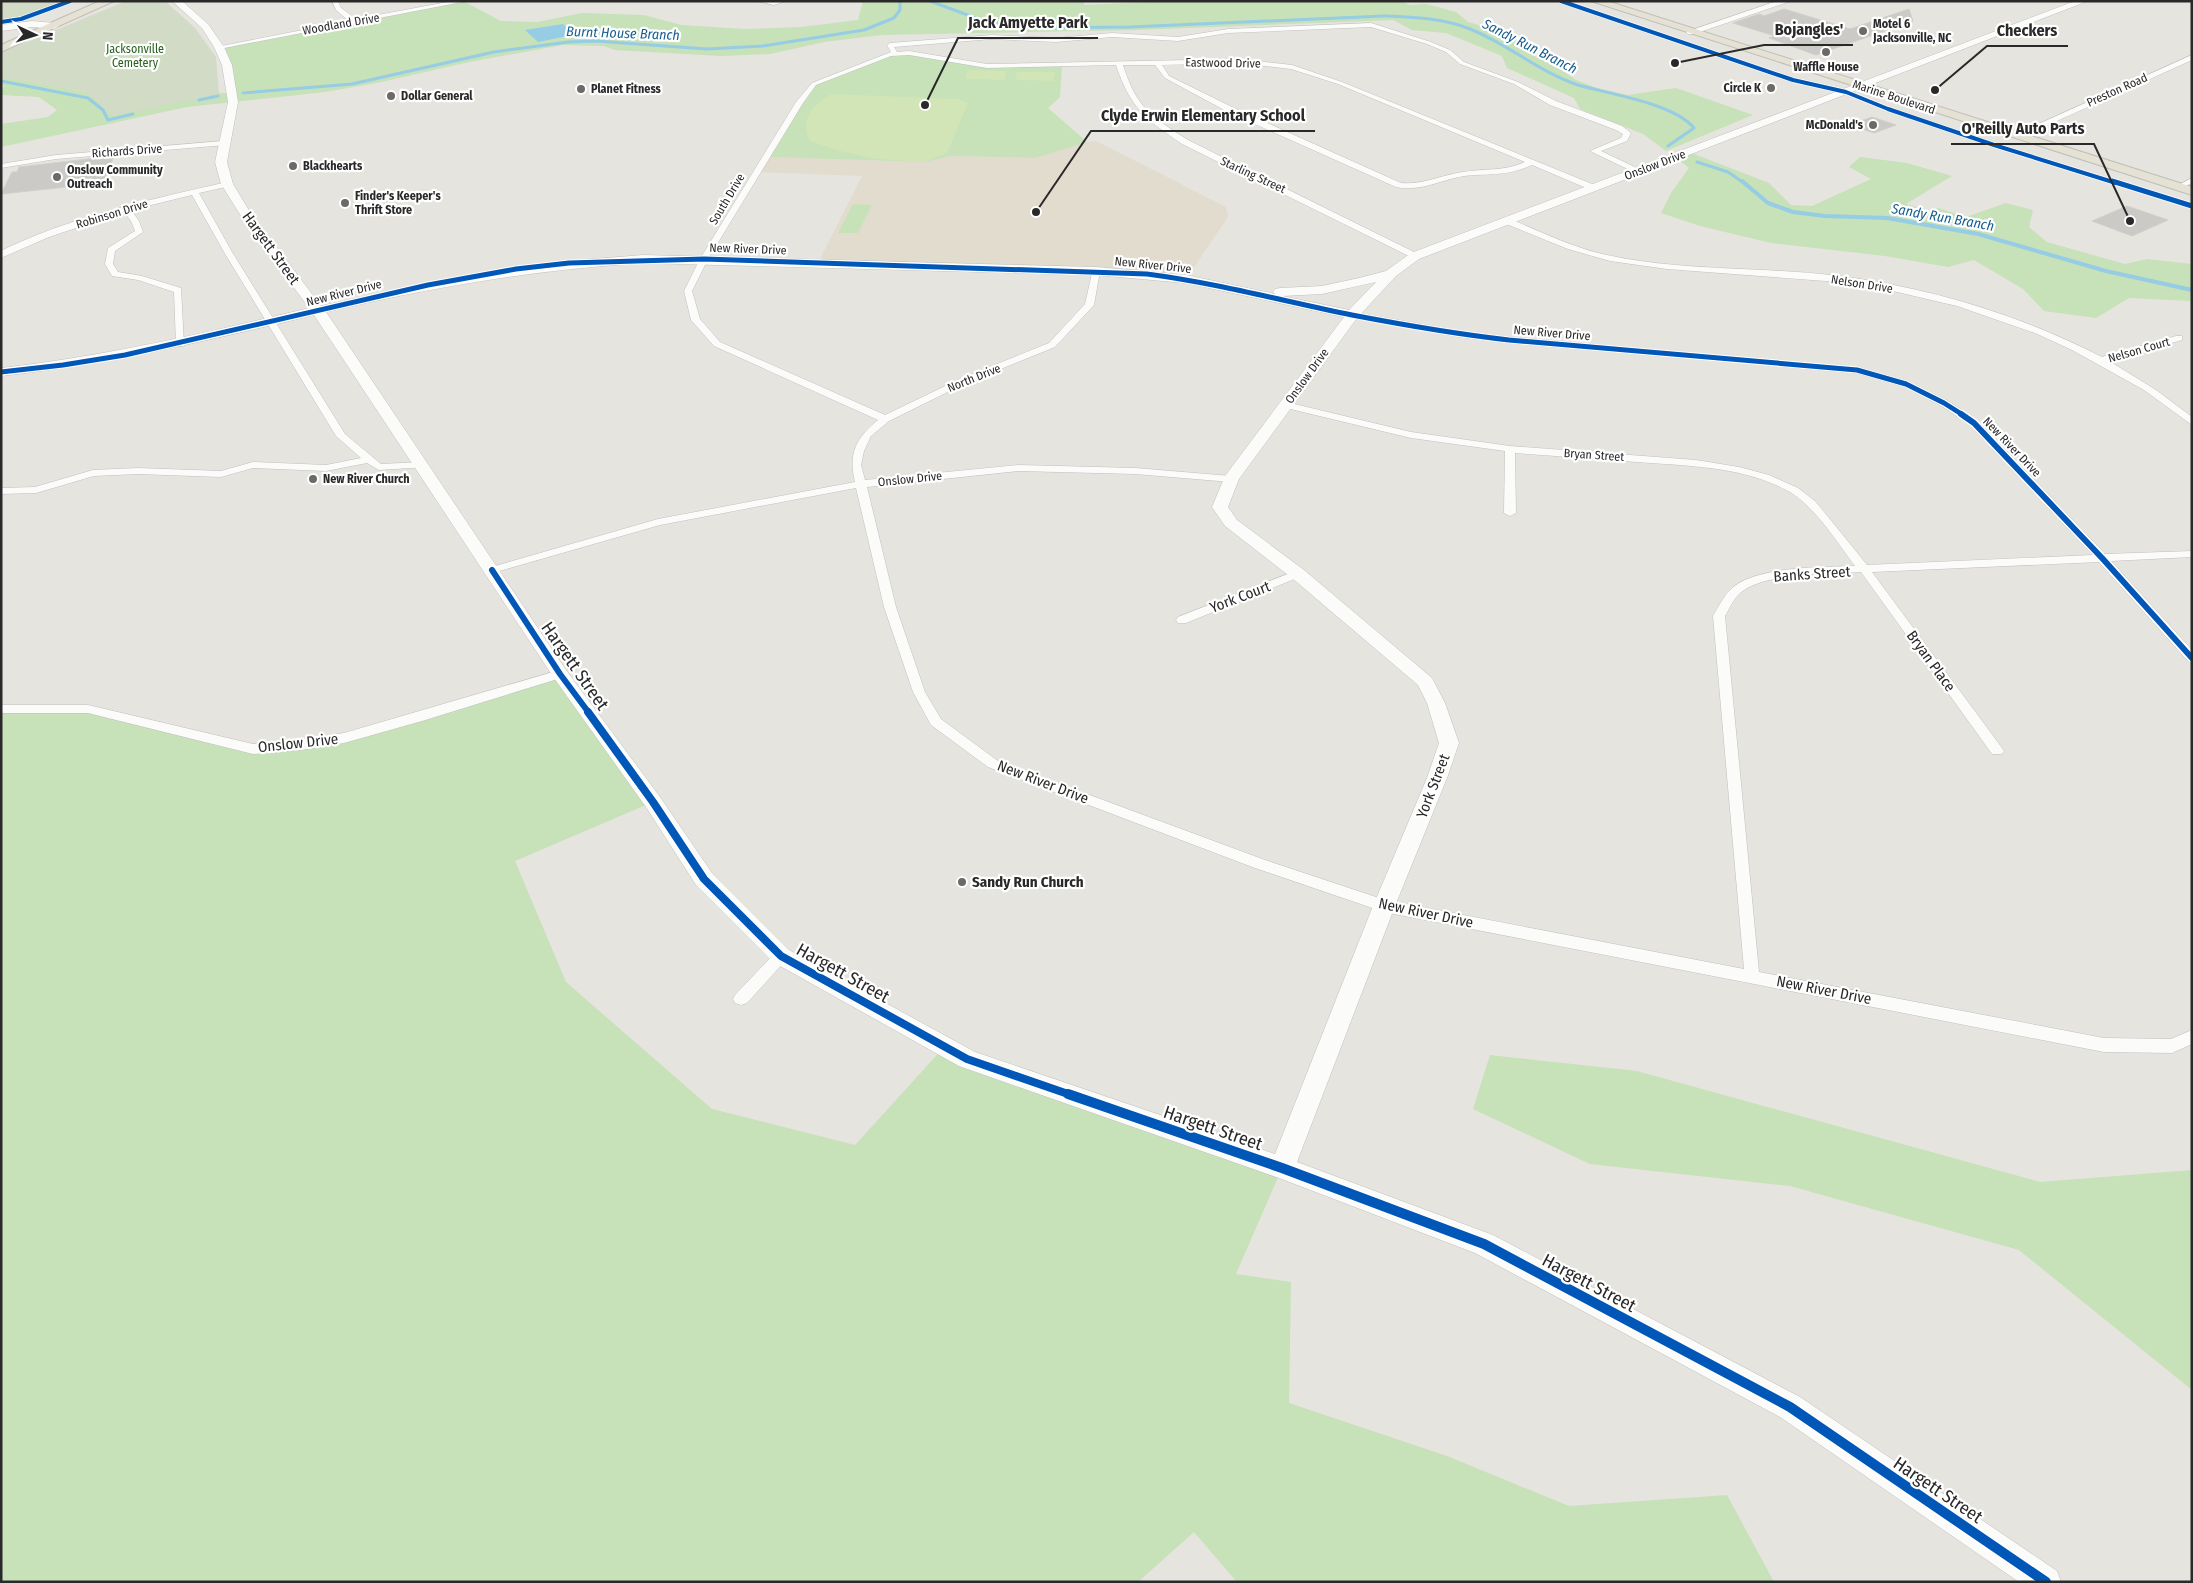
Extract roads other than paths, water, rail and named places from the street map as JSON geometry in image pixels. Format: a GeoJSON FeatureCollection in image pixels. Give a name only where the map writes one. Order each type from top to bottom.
{"type":"FeatureCollection","features":[{"type":"Feature","properties":{"kind":"main road"},"geometry":{"type":"LineString","coordinates":[[1,37],[86,1]]}},
{"type":"Feature","properties":{"kind":"main road"},"geometry":{"type":"LineString","coordinates":[[1,49],[106,3],[116,1]]}},
{"type":"Feature","properties":{"kind":"main road","name":"Hargett Street"},"geometry":{"type":"LineString","coordinates":[[176,1],[205,26],[219,47],[227,65],[233,102],[223,143],[221,162],[227,184],[245,214],[318,311],[560,674],[653,802],[704,880],[782,956],[967,1059],[1282,1168],[1484,1244],[1790,1407],[2046,1582]]}},
{"type":"Feature","properties":{"kind":"main road","name":"Marine Boulevard"},"geometry":{"type":"LineString","coordinates":[[1596,1],[2192,191]]}},
{"type":"Feature","properties":{"kind":"main road"},"geometry":{"type":"LineString","coordinates":[[1691,32],[1787,1]]}},
{"type":"Feature","properties":{"kind":"main road","name":"Onslow Drive"},"geometry":{"type":"LineString","coordinates":[[1231,480],[1352,315],[1391,273],[1415,256],[2076,2]]}},
{"type":"Feature","properties":{"kind":"main road"},"geometry":{"type":"LineString","coordinates":[[1,28],[32,24],[54,26]]}},
{"type":"Feature","properties":{"kind":"main road","name":"New River Drive"},"geometry":{"type":"LineString","coordinates":[[1,372],[144,352],[415,288],[511,270],[574,263],[643,259],[704,259],[1096,271],[1186,279],[1352,315]]}},
{"type":"Feature","properties":{"kind":"main road"},"geometry":{"type":"LineString","coordinates":[[1240,291],[1286,292],[1325,290],[1357,284],[1391,273]]}},
{"type":"Feature","properties":{"kind":"main road","name":"York Street"},"geometry":{"type":"LineString","coordinates":[[1231,480],[1220,507],[1232,523],[1298,574],[1425,682],[1436,703],[1449,743],[1437,778],[1384,906],[1282,1168]]}},
{"type":"Feature","properties":{"kind":"street"},"geometry":{"type":"LineString","coordinates":[[335,1],[338,9],[354,21]]}},
{"type":"Feature","properties":{"kind":"street","name":"Woodland Drive"},"geometry":{"type":"LineString","coordinates":[[219,47],[464,1]]}},
{"type":"Feature","properties":{"kind":"street"},"geometry":{"type":"LineString","coordinates":[[760,1],[774,3],[783,1]]}},
{"type":"Feature","properties":{"kind":"street"},"geometry":{"type":"LineString","coordinates":[[892,54],[890,45],[948,38],[992,36],[1056,40],[1112,36],[1178,39],[1228,31],[1371,26],[1429,43],[1448,51],[1462,63],[1516,83],[1553,103],[1620,128],[1627,133],[1624,139],[1594,151],[1639,171]]}},
{"type":"Feature","properties":{"kind":"street","name":"Eastwood Drive"},"geometry":{"type":"LineString","coordinates":[[892,54],[909,54],[987,66],[1240,61],[1292,67],[1340,83],[1594,188]]}},
{"type":"Feature","properties":{"kind":"street","name":"South Drive"},"geometry":{"type":"LineString","coordinates":[[885,419],[717,344],[696,320],[688,291],[704,259],[800,102],[814,84],[892,54]]}},
{"type":"Feature","properties":{"kind":"street","name":"Preston Road"},"geometry":{"type":"LineString","coordinates":[[2016,136],[2192,57]]}},
{"type":"Feature","properties":{"kind":"street"},"geometry":{"type":"LineString","coordinates":[[1157,63],[1167,78],[1231,110],[1399,185],[1415,187],[1431,185],[1459,175],[1479,172],[1499,173],[1532,162]]}},
{"type":"Feature","properties":{"kind":"street","name":"Starling Street"},"geometry":{"type":"LineString","coordinates":[[1120,64],[1128,90],[1138,104],[1156,121],[1185,142],[1415,256]]}},
{"type":"Feature","properties":{"kind":"street","name":"Richards Drive"},"geometry":{"type":"LineString","coordinates":[[1,166],[83,155],[223,143]]}},
{"type":"Feature","properties":{"kind":"street"},"geometry":{"type":"LineString","coordinates":[[2180,187],[2192,180]]}},
{"type":"Feature","properties":{"kind":"street","name":"Robinson Drive"},"geometry":{"type":"LineString","coordinates":[[1,255],[8,250],[58,231],[125,208],[227,184]]}},
{"type":"Feature","properties":{"kind":"street"},"geometry":{"type":"LineString","coordinates":[[194,192],[228,252],[273,322],[341,436],[379,467],[422,465]]}},
{"type":"Feature","properties":{"kind":"street"},"geometry":{"type":"LineString","coordinates":[[125,208],[135,221],[139,232],[111,250],[109,264],[115,274],[178,290],[181,344]]}},
{"type":"Feature","properties":{"kind":"street","name":"Nelson Drive"},"geometry":{"type":"LineString","coordinates":[[1507,221],[1582,251],[1608,258],[1650,264],[1839,279],[1922,295],[1979,310],[2054,338],[2100,361],[2148,388],[2192,422]]}},
{"type":"Feature","properties":{"kind":"street","name":"North Drive"},"geometry":{"type":"LineString","coordinates":[[860,484],[856,464],[866,434],[885,419],[963,381],[1052,345],[1064,334],[1089,304],[1096,271]]}},
{"type":"Feature","properties":{"kind":"street","name":"New River Drive"},"geometry":{"type":"LineString","coordinates":[[1352,315],[1460,334],[1509,340],[1856,370],[1906,384],[1944,403],[1974,423],[2102,558],[2192,658]]}},
{"type":"Feature","properties":{"kind":"street","name":"Nelson Court"},"geometry":{"type":"LineString","coordinates":[[2100,361],[2179,338]]}},
{"type":"Feature","properties":{"kind":"street","name":"Bryan Street"},"geometry":{"type":"LineString","coordinates":[[1286,405],[1411,435],[1510,449],[1696,463],[1739,470],[1765,477],[1794,490],[1812,504],[1864,570]]}},
{"type":"Feature","properties":{"kind":"street"},"geometry":{"type":"LineString","coordinates":[[1510,449],[1510,513]]}},
{"type":"Feature","properties":{"kind":"street"},"geometry":{"type":"LineString","coordinates":[[1,491],[36,490],[93,473],[138,471],[221,474],[252,465],[326,468],[370,459]]}},
{"type":"Feature","properties":{"kind":"street","name":"Onslow Drive"},"geometry":{"type":"LineString","coordinates":[[492,570],[658,522],[739,505],[860,484],[1019,468],[1135,471],[1231,480]]}},
{"type":"Feature","properties":{"kind":"street","name":"New River Drive"},"geometry":{"type":"LineString","coordinates":[[860,484],[890,607],[918,692],[936,722],[994,764],[1260,864],[1384,906],[1752,975],[2104,1045],[2172,1046],[2192,1037]]}},
{"type":"Feature","properties":{"kind":"street","name":"Banks Street"},"geometry":{"type":"LineString","coordinates":[[1752,975],[1719,616],[1735,591],[1756,580],[1794,572],[2192,554]]}},
{"type":"Feature","properties":{"kind":"street","name":"Bryan Place"},"geometry":{"type":"LineString","coordinates":[[1864,570],[1997,751]]}},
{"type":"Feature","properties":{"kind":"street","name":"York Court"},"geometry":{"type":"LineString","coordinates":[[1182,620],[1298,574]]}},
{"type":"Feature","properties":{"kind":"street","name":"Onslow Drive"},"geometry":{"type":"LineString","coordinates":[[1,709],[88,709],[253,749],[300,745],[344,738],[417,718],[560,674]]}},
{"type":"Feature","properties":{"kind":"street"},"geometry":{"type":"LineString","coordinates":[[741,998],[782,956]]}},
{"type":"Feature","properties":{"kind":"water"},"geometry":{"type":"Polygon","coordinates":[[[563,24],[573,35],[538,42],[525,30],[563,24]]]}},
{"type":"Feature","properties":{"kind":"waterway","name":"Burnt House Branch"},"geometry":{"type":"LineString","coordinates":[[243,93],[352,84],[494,52],[568,42],[596,41],[707,49],[763,46],[864,30],[894,18],[900,10],[900,1]]}},
{"type":"Feature","properties":{"kind":"waterway","name":"Sandy Run Branch"},"geometry":{"type":"LineString","coordinates":[[930,1],[981,20],[1023,28],[1130,27],[1384,16],[1438,20],[1460,25],[1484,35],[1550,73],[1578,85],[1640,100],[1671,112],[1684,119],[1694,128],[1668,146]]}},
{"type":"Feature","properties":{"kind":"waterway","name":"Burnt House Branch"},"geometry":{"type":"LineString","coordinates":[[1,81],[88,98],[103,110],[108,120],[133,114]]}},
{"type":"Feature","properties":{"kind":"waterway","name":"Burnt House Branch"},"geometry":{"type":"LineString","coordinates":[[199,100],[218,96]]}},
{"type":"Feature","properties":{"kind":"waterway","name":"Sandy Run Branch"},"geometry":{"type":"LineString","coordinates":[[1697,162],[1728,172],[1744,183]]}},
{"type":"Feature","properties":{"kind":"waterway","name":"Sandy Run Branch"},"geometry":{"type":"LineString","coordinates":[[1742,181],[1768,203],[1793,212],[1825,216],[1887,218],[1978,234],[2106,271],[2192,290]]}},
{"type":"Feature","properties":{"kind":"place","name":"Motel 6 Jacksonville, NC"},"geometry":{"type":"Point","coordinates":[1863,31]}},
{"type":"Feature","properties":{"kind":"place","name":"Waffle House"},"geometry":{"type":"Point","coordinates":[1826,52]}},
{"type":"Feature","properties":{"kind":"place","name":"Bojangles'"},"geometry":{"type":"Point","coordinates":[1675,63]}},
{"type":"Feature","properties":{"kind":"place","name":"Circle K"},"geometry":{"type":"Point","coordinates":[1771,88]}},
{"type":"Feature","properties":{"kind":"place","name":"Planet Fitness"},"geometry":{"type":"Point","coordinates":[581,89]}},
{"type":"Feature","properties":{"kind":"place","name":"Checkers"},"geometry":{"type":"Point","coordinates":[1935,90]}},
{"type":"Feature","properties":{"kind":"place","name":"Dollar General"},"geometry":{"type":"Point","coordinates":[391,96]}},
{"type":"Feature","properties":{"kind":"place","name":"Jack Amyette Park"},"geometry":{"type":"Point","coordinates":[925,105]}},
{"type":"Feature","properties":{"kind":"place","name":"McDonald's"},"geometry":{"type":"Point","coordinates":[1873,125]}},
{"type":"Feature","properties":{"kind":"place","name":"Blackhearts"},"geometry":{"type":"Point","coordinates":[293,166]}},
{"type":"Feature","properties":{"kind":"place","name":"Onslow Community Outreach"},"geometry":{"type":"Point","coordinates":[57,177]}},
{"type":"Feature","properties":{"kind":"place","name":"Finder's Keeper's Thrift Store"},"geometry":{"type":"Point","coordinates":[345,203]}},
{"type":"Feature","properties":{"kind":"place","name":"Clyde Erwin Elementary School"},"geometry":{"type":"Point","coordinates":[1036,212]}},
{"type":"Feature","properties":{"kind":"place","name":"O'Reilly Auto Parts"},"geometry":{"type":"Point","coordinates":[2130,221]}},
{"type":"Feature","properties":{"kind":"place","name":"New River Church"},"geometry":{"type":"Point","coordinates":[313,479]}},
{"type":"Feature","properties":{"kind":"place","name":"Sandy Run Church"},"geometry":{"type":"Point","coordinates":[962,882]}},
{"type":"Feature","properties":{"kind":"park label","name":"Jacksonville Cemetery"},"geometry":{"type":"Point","coordinates":[135,56]}}]}
